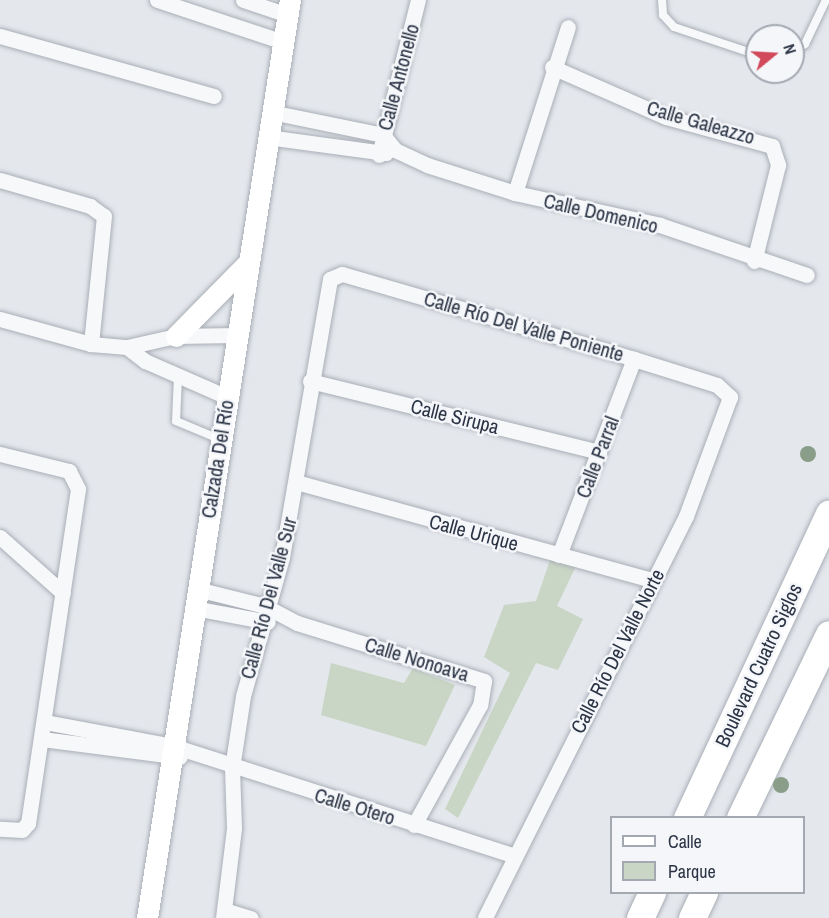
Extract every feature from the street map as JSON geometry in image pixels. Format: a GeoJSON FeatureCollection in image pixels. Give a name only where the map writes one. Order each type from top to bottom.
{"type":"FeatureCollection","features":[{"type":"Feature","properties":{"kind":"highway","name":"Boulevard Cuatro Siglos"},"geometry":{"type":"LineString","coordinates":[[688,816],[829,513]]}},
{"type":"Feature","properties":{"kind":"highway"},"geometry":{"type":"LineString","coordinates":[[741,816],[829,634]]}},
{"type":"Feature","properties":{"kind":"highway"},"geometry":{"type":"LineString","coordinates":[[640,918],[651,894]]}},
{"type":"Feature","properties":{"kind":"highway"},"geometry":{"type":"LineString","coordinates":[[692,918],[703,894]]}},
{"type":"Feature","properties":{"kind":"street"},"geometry":{"type":"LineString","coordinates":[[157,0],[283,42]]}},
{"type":"Feature","properties":{"kind":"street"},"geometry":{"type":"LineString","coordinates":[[243,0],[289,8]]}},
{"type":"Feature","properties":{"kind":"street","name":"Calle Antonello"},"geometry":{"type":"LineString","coordinates":[[379,154],[418,0]]}},
{"type":"Feature","properties":{"kind":"street","name":"Calzada Del Río"},"geometry":{"type":"LineString","coordinates":[[147,918],[267,137],[289,8]]}},
{"type":"Feature","properties":{"kind":"street"},"geometry":{"type":"LineString","coordinates":[[515,194],[552,67],[568,27]]}},
{"type":"Feature","properties":{"kind":"street"},"geometry":{"type":"LineString","coordinates":[[0,36],[214,96]]}},
{"type":"Feature","properties":{"kind":"street","name":"Calle Galeazzo"},"geometry":{"type":"LineString","coordinates":[[552,67],[666,117],[772,146],[778,165],[754,261]]}},
{"type":"Feature","properties":{"kind":"street"},"geometry":{"type":"LineString","coordinates":[[267,137],[379,154],[395,150],[383,135],[271,112]]}},
{"type":"Feature","properties":{"kind":"street","name":"Calle Domenico"},"geometry":{"type":"LineString","coordinates":[[395,150],[515,194],[660,225],[754,261],[807,275]]}},
{"type":"Feature","properties":{"kind":"street"},"geometry":{"type":"LineString","coordinates":[[0,180],[90,206],[104,216],[91,344]]}},
{"type":"Feature","properties":{"kind":"street"},"geometry":{"type":"LineString","coordinates":[[176,336],[248,263]]}},
{"type":"Feature","properties":{"kind":"street","name":"Calle Río Del Valle Poniente"},"geometry":{"type":"LineString","coordinates":[[330,279],[346,274],[717,385]]}},
{"type":"Feature","properties":{"kind":"street","name":"Calle Río Del Valle Sur"},"geometry":{"type":"LineString","coordinates":[[224,914],[234,828],[232,768],[260,622],[282,557],[296,482],[310,381],[330,279]]}},
{"type":"Feature","properties":{"kind":"street"},"geometry":{"type":"LineString","coordinates":[[0,319],[91,344],[127,347],[176,336],[237,335]]}},
{"type":"Feature","properties":{"kind":"street"},"geometry":{"type":"LineString","coordinates":[[127,347],[178,376],[227,397]]}},
{"type":"Feature","properties":{"kind":"street","name":"Calle Parral"},"geometry":{"type":"LineString","coordinates":[[560,555],[634,359]]}},
{"type":"Feature","properties":{"kind":"street","name":"Calle Sirupa"},"geometry":{"type":"LineString","coordinates":[[310,381],[599,452]]}},
{"type":"Feature","properties":{"kind":"street","name":"Calle Río Del Valle Norte"},"geometry":{"type":"LineString","coordinates":[[485,918],[653,580],[726,418],[730,397],[717,385]]}},
{"type":"Feature","properties":{"kind":"street"},"geometry":{"type":"LineString","coordinates":[[0,454],[75,477],[63,593],[45,722],[27,826],[0,828]]}},
{"type":"Feature","properties":{"kind":"street","name":"Calle Urique"},"geometry":{"type":"LineString","coordinates":[[296,482],[653,580]]}},
{"type":"Feature","properties":{"kind":"street"},"geometry":{"type":"LineString","coordinates":[[0,537],[63,593]]}},
{"type":"Feature","properties":{"kind":"street","name":"Calle Nonoava"},"geometry":{"type":"LineString","coordinates":[[196,599],[265,606],[297,623],[484,681],[480,705],[414,825]]}},
{"type":"Feature","properties":{"kind":"street","name":"Calle Nonoava"},"geometry":{"type":"LineString","coordinates":[[196,599],[260,622],[297,623]]}},
{"type":"Feature","properties":{"kind":"street","name":"Calle Otero"},"geometry":{"type":"LineString","coordinates":[[45,722],[195,756],[515,856]]}},
{"type":"Feature","properties":{"kind":"street","name":"Calle Otero"},"geometry":{"type":"LineString","coordinates":[[42,739],[172,752]]}},
{"type":"Feature","properties":{"kind":"street"},"geometry":{"type":"LineString","coordinates":[[224,914],[251,918]]}},
{"type":"Feature","properties":{"kind":"lane"},"geometry":{"type":"LineString","coordinates":[[662,0],[663,15],[674,27],[745,51]]}},
{"type":"Feature","properties":{"kind":"lane"},"geometry":{"type":"LineString","coordinates":[[805,44],[826,0]]}},
{"type":"Feature","properties":{"kind":"lane"},"geometry":{"type":"LineString","coordinates":[[178,376],[176,421],[220,439]]}},
{"type":"Feature","properties":{"kind":"green space"},"geometry":{"type":"Polygon","coordinates":[[[550,560],[576,566],[557,606],[583,619],[558,670],[536,663],[458,818],[445,809],[510,673],[484,657],[504,605],[536,601],[550,560]]]}},
{"type":"Feature","properties":{"kind":"green space"},"geometry":{"type":"Polygon","coordinates":[[[331,663],[404,683],[413,668],[455,685],[426,746],[321,715],[331,663]]]}}]}
